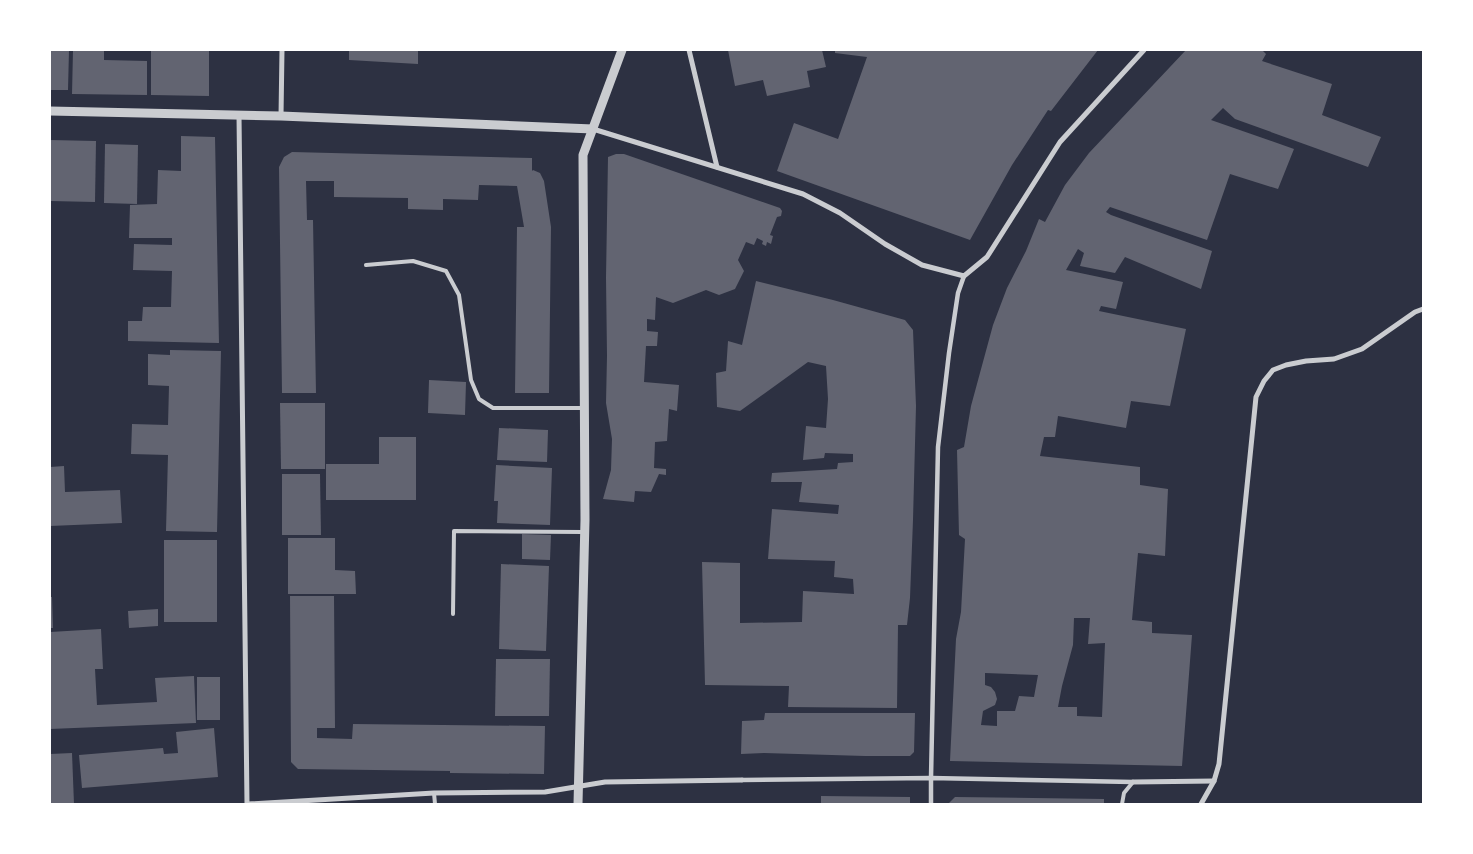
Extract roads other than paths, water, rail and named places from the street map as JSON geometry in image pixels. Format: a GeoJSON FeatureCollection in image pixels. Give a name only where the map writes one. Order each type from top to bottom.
{"type":"FeatureCollection","features":[{"type":"Feature","properties":{"kind":"street"},"geometry":{"type":"LineString","coordinates":[[281,116],[282,50]]}},
{"type":"Feature","properties":{"kind":"street"},"geometry":{"type":"LineString","coordinates":[[578,804],[584,532],[582,155],[622,50]]}},
{"type":"Feature","properties":{"kind":"street"},"geometry":{"type":"LineString","coordinates":[[689,50],[717,167]]}},
{"type":"Feature","properties":{"kind":"street"},"geometry":{"type":"LineString","coordinates":[[932,804],[938,448],[958,293],[964,276],[987,257],[1060,142],[1144,50]]}},
{"type":"Feature","properties":{"kind":"street"},"geometry":{"type":"LineString","coordinates":[[50,111],[281,116],[593,130],[803,194],[840,213],[885,244],[922,265],[964,276]]}},
{"type":"Feature","properties":{"kind":"street"},"geometry":{"type":"LineString","coordinates":[[239,115],[248,804],[434,793],[544,792],[605,782],[931,778],[1133,782],[1214,781]]}},
{"type":"Feature","properties":{"kind":"street"},"geometry":{"type":"LineString","coordinates":[[1201,804],[1214,781],[1219,764],[1256,397],[1264,381],[1273,370],[1306,361],[1334,359],[1362,349],[1415,312],[1423,309]]}},
{"type":"Feature","properties":{"kind":"lane"},"geometry":{"type":"LineString","coordinates":[[366,264],[413,261],[446,271],[459,294],[471,380],[479,399],[493,408],[584,408]]}},
{"type":"Feature","properties":{"kind":"lane"},"geometry":{"type":"LineString","coordinates":[[453,614],[454,531],[584,532]]}},
{"type":"Feature","properties":{"kind":"lane"},"geometry":{"type":"LineString","coordinates":[[1122,804],[1124,793],[1133,782]]}},
{"type":"Feature","properties":{"kind":"lane"},"geometry":{"type":"LineString","coordinates":[[434,793],[435,804]]}}]}
